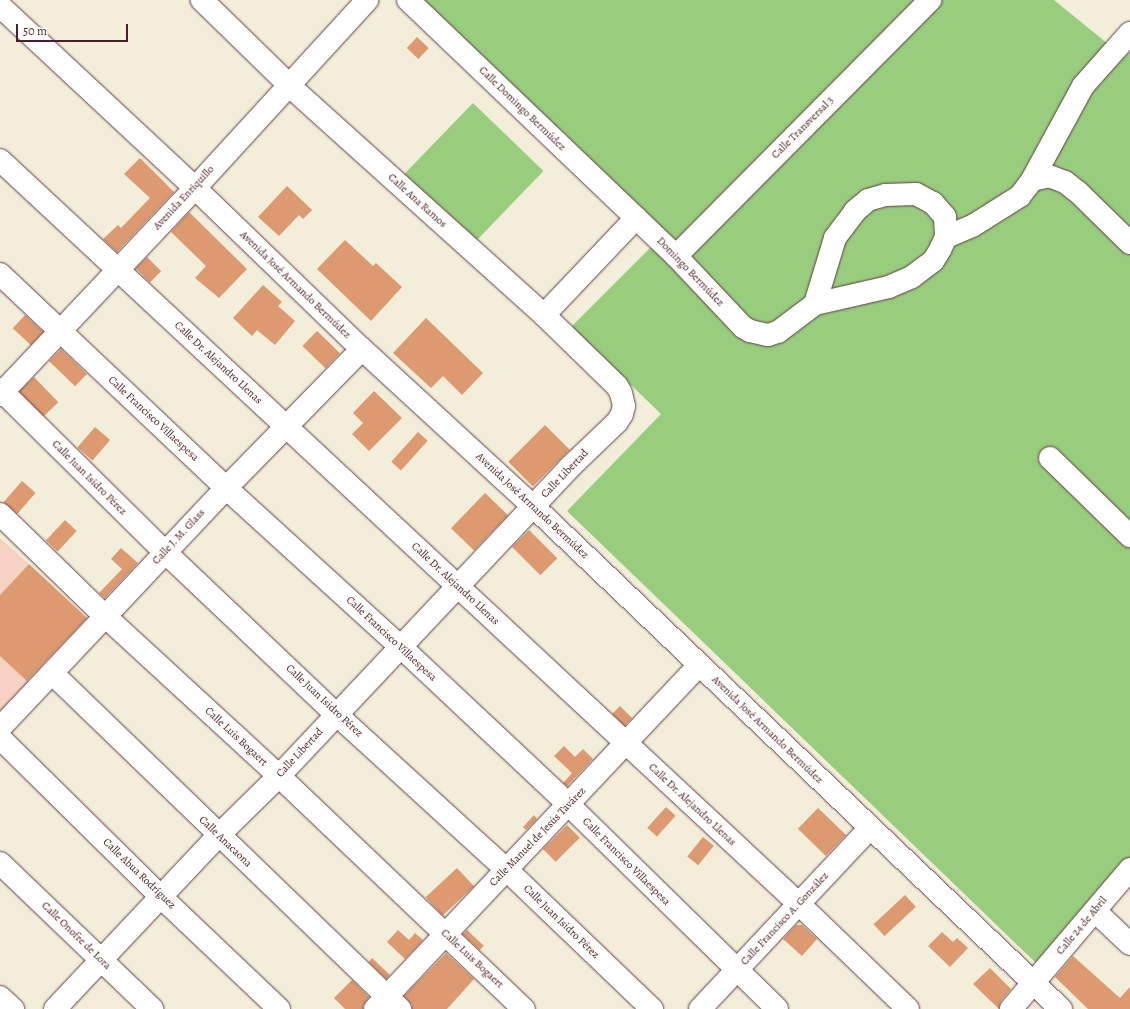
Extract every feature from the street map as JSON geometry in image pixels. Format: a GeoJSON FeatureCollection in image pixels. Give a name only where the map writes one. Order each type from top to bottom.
{"type":"FeatureCollection","features":[{"type":"Feature","properties":{"kind":"street","name":"Calle Ana Ramos"},"geometry":{"type":"LineString","coordinates":[[202,0],[289,85],[544,316],[617,386],[621,393],[624,406]]}},
{"type":"Feature","properties":{"kind":"street","name":"Avenida Enriquillo"},"geometry":{"type":"LineString","coordinates":[[1,392],[195,188],[367,0]]}},
{"type":"Feature","properties":{"kind":"street","name":"Calle Domingo Bermúdez"},"geometry":{"type":"LineString","coordinates":[[408,0],[636,218]]}},
{"type":"Feature","properties":{"kind":"street","name":"Calle Transversal 3"},"geometry":{"type":"LineString","coordinates":[[676,256],[930,0]]}},
{"type":"Feature","properties":{"kind":"street","name":"Avenida José Armando Bermúdez"},"geometry":{"type":"LineString","coordinates":[[0,6],[195,188],[362,349],[534,507],[1061,1009]]}},
{"type":"Feature","properties":{"kind":"street"},"geometry":{"type":"LineString","coordinates":[[946,237],[974,226],[1020,196],[1032,180],[1083,86],[1130,33]]}},
{"type":"Feature","properties":{"kind":"street","name":"Calle Dr. Alejandro Llenas"},"geometry":{"type":"LineString","coordinates":[[0,160],[799,904],[908,1009]]}},
{"type":"Feature","properties":{"kind":"street"},"geometry":{"type":"LineString","coordinates":[[1032,180],[1049,176],[1065,182],[1078,192],[1130,243]]}},
{"type":"Feature","properties":{"kind":"street"},"geometry":{"type":"LineString","coordinates":[[916,194],[933,203],[945,217],[946,237],[933,261],[912,277],[889,287],[815,304],[829,252],[835,238],[855,211],[868,200],[885,195],[916,194]]}},
{"type":"Feature","properties":{"kind":"street","name":"Domingo Bermúdez"},"geometry":{"type":"LineString","coordinates":[[636,218],[676,256],[743,327],[759,333],[768,334],[778,332],[815,304]]}},
{"type":"Feature","properties":{"kind":"street"},"geometry":{"type":"LineString","coordinates":[[544,316],[636,218]]}},
{"type":"Feature","properties":{"kind":"street","name":"Calle Francisco Villaespesa"},"geometry":{"type":"LineString","coordinates":[[0,274],[226,488],[401,647],[569,805],[736,970],[778,1009]]}},
{"type":"Feature","properties":{"kind":"street","name":"Calle J. M. Glass"},"geometry":{"type":"LineString","coordinates":[[0,728],[226,488],[362,349]]}},
{"type":"Feature","properties":{"kind":"street","name":"Calle Juan Isidro Pérez"},"geometry":{"type":"LineString","coordinates":[[1,392],[165,552],[336,714],[507,870],[652,1009]]}},
{"type":"Feature","properties":{"kind":"street","name":"Calle Libertad"},"geometry":{"type":"LineString","coordinates":[[55,1009],[160,896],[279,776],[457,586],[534,507],[569,468],[617,422],[622,414],[624,406]]}},
{"type":"Feature","properties":{"kind":"street"},"geometry":{"type":"LineString","coordinates":[[1050,458],[1130,536]]}},
{"type":"Feature","properties":{"kind":"street","name":"Calle Luis Bogaert"},"geometry":{"type":"LineString","coordinates":[[0,514],[105,616],[279,776],[524,1009]]}},
{"type":"Feature","properties":{"kind":"street","name":"Calle Manuel de Jesús Tavárez"},"geometry":{"type":"LineString","coordinates":[[388,1005],[445,935],[569,805],[699,665]]}},
{"type":"Feature","properties":{"kind":"street","name":"Calle Anacaona"},"geometry":{"type":"LineString","coordinates":[[52,673],[219,835],[388,1005]]}},
{"type":"Feature","properties":{"kind":"street","name":"Calle Abua Rodríguez"},"geometry":{"type":"LineString","coordinates":[[0,738],[160,896],[279,1009]]}},
{"type":"Feature","properties":{"kind":"street","name":"Calle Francisco A. González"},"geometry":{"type":"LineString","coordinates":[[700,1009],[870,828]]}},
{"type":"Feature","properties":{"kind":"street","name":"Calle Onofre de Lora"},"geometry":{"type":"LineString","coordinates":[[0,863],[152,1009]]}},
{"type":"Feature","properties":{"kind":"street","name":"Calle 24 de Abril"},"geometry":{"type":"LineString","coordinates":[[1011,1009],[1130,869]]}},
{"type":"Feature","properties":{"kind":"street"},"geometry":{"type":"LineString","coordinates":[[1095,911],[1130,944]]}},
{"type":"Feature","properties":{"kind":"street"},"geometry":{"type":"LineString","coordinates":[[0,997],[13,1009]]}},
{"type":"Feature","properties":{"kind":"shaded area"},"geometry":{"type":"Polygon","coordinates":[[[0,538],[29,564],[0,595],[0,538]]]}},
{"type":"Feature","properties":{"kind":"shaded area"},"geometry":{"type":"Polygon","coordinates":[[[0,656],[31,684],[0,715],[0,656]]]}},
{"type":"Feature","properties":{"kind":"green space"},"geometry":{"type":"Polygon","coordinates":[[[421,0],[1054,0],[1124,57],[1130,52],[1130,861],[1036,963],[567,511],[661,414],[571,327],[662,236],[421,0]]]}},
{"type":"Feature","properties":{"kind":"green space"},"geometry":{"type":"Polygon","coordinates":[[[473,103],[543,171],[472,245],[401,177],[473,103]]]}},
{"type":"Feature","properties":{"kind":"building"},"geometry":{"type":"Polygon","coordinates":[[[417,37],[429,48],[418,59],[407,48],[417,37]]]}},
{"type":"Feature","properties":{"kind":"building"},"geometry":{"type":"Polygon","coordinates":[[[140,158],[174,192],[117,252],[103,239],[118,225],[121,228],[150,198],[124,174],[140,158]]]}},
{"type":"Feature","properties":{"kind":"building"},"geometry":{"type":"Polygon","coordinates":[[[287,186],[312,210],[303,219],[299,215],[279,236],[258,217],[287,186]]]}},
{"type":"Feature","properties":{"kind":"building"},"geometry":{"type":"Polygon","coordinates":[[[189,212],[247,269],[219,298],[195,278],[206,266],[171,232],[189,212]]]}},
{"type":"Feature","properties":{"kind":"building"},"geometry":{"type":"Polygon","coordinates":[[[345,240],[373,266],[376,263],[402,287],[371,321],[317,269],[345,240]]]}},
{"type":"Feature","properties":{"kind":"building"},"geometry":{"type":"Polygon","coordinates":[[[147,257],[161,271],[150,282],[136,268],[147,257]]]}},
{"type":"Feature","properties":{"kind":"building"},"geometry":{"type":"Polygon","coordinates":[[[263,285],[282,302],[278,306],[295,321],[275,345],[257,330],[252,336],[233,318],[263,285]]]}},
{"type":"Feature","properties":{"kind":"building"},"geometry":{"type":"Polygon","coordinates":[[[25,315],[43,332],[31,345],[13,328],[25,315]]]}},
{"type":"Feature","properties":{"kind":"building"},"geometry":{"type":"Polygon","coordinates":[[[426,318],[483,373],[462,395],[443,376],[431,388],[393,353],[426,318]]]}},
{"type":"Feature","properties":{"kind":"building"},"geometry":{"type":"Polygon","coordinates":[[[317,331],[340,353],[325,368],[302,346],[317,331]]]}},
{"type":"Feature","properties":{"kind":"building"},"geometry":{"type":"Polygon","coordinates":[[[61,349],[87,374],[75,386],[49,361],[61,349]]]}},
{"type":"Feature","properties":{"kind":"building"},"geometry":{"type":"Polygon","coordinates":[[[34,377],[58,402],[43,417],[19,392],[34,377]]]}},
{"type":"Feature","properties":{"kind":"building"},"geometry":{"type":"Polygon","coordinates":[[[374,391],[402,418],[369,451],[352,434],[363,423],[353,413],[374,391]]]}},
{"type":"Feature","properties":{"kind":"building"},"geometry":{"type":"Polygon","coordinates":[[[545,425],[570,450],[533,487],[508,462],[545,425]]]}},
{"type":"Feature","properties":{"kind":"building"},"geometry":{"type":"Polygon","coordinates":[[[95,427],[110,440],[92,460],[77,447],[95,427]]]}},
{"type":"Feature","properties":{"kind":"building"},"geometry":{"type":"Polygon","coordinates":[[[418,432],[428,441],[401,470],[391,462],[418,432]]]}},
{"type":"Feature","properties":{"kind":"building"},"geometry":{"type":"Polygon","coordinates":[[[22,481],[36,493],[17,514],[4,502],[22,481]]]}},
{"type":"Feature","properties":{"kind":"building"},"geometry":{"type":"Polygon","coordinates":[[[485,493],[508,515],[474,550],[451,528],[485,493]]]}},
{"type":"Feature","properties":{"kind":"building"},"geometry":{"type":"Polygon","coordinates":[[[65,520],[77,531],[58,551],[46,540],[65,520]]]}},
{"type":"Feature","properties":{"kind":"building"},"geometry":{"type":"Polygon","coordinates":[[[529,530],[557,558],[540,575],[512,547],[529,530]]]}},
{"type":"Feature","properties":{"kind":"building"},"geometry":{"type":"Polygon","coordinates":[[[121,548],[138,563],[105,598],[99,593],[122,569],[111,559],[121,548]]]}},
{"type":"Feature","properties":{"kind":"building"},"geometry":{"type":"Polygon","coordinates":[[[29,564],[87,618],[27,681],[0,656],[0,595],[29,564]]]}},
{"type":"Feature","properties":{"kind":"building"},"geometry":{"type":"Polygon","coordinates":[[[620,706],[632,718],[624,726],[612,714],[620,706]]]}},
{"type":"Feature","properties":{"kind":"building"},"geometry":{"type":"Polygon","coordinates":[[[564,746],[575,757],[583,749],[593,759],[567,786],[563,783],[572,773],[554,756],[564,746]]]}},
{"type":"Feature","properties":{"kind":"building"},"geometry":{"type":"Polygon","coordinates":[[[666,807],[676,816],[657,837],[647,828],[666,807]]]}},
{"type":"Feature","properties":{"kind":"building"},"geometry":{"type":"Polygon","coordinates":[[[818,808],[846,835],[826,856],[798,829],[818,808]]]}},
{"type":"Feature","properties":{"kind":"building"},"geometry":{"type":"Polygon","coordinates":[[[534,815],[537,819],[526,830],[523,827],[534,815]]]}},
{"type":"Feature","properties":{"kind":"building"},"geometry":{"type":"Polygon","coordinates":[[[567,825],[580,838],[556,862],[543,849],[567,825]]]}},
{"type":"Feature","properties":{"kind":"building"},"geometry":{"type":"Polygon","coordinates":[[[703,837],[714,846],[698,865],[687,856],[703,837]]]}},
{"type":"Feature","properties":{"kind":"building"},"geometry":{"type":"Polygon","coordinates":[[[457,868],[474,886],[443,916],[426,897],[457,868]]]}},
{"type":"Feature","properties":{"kind":"building"},"geometry":{"type":"Polygon","coordinates":[[[905,895],[916,907],[884,936],[874,924],[905,895]]]}},
{"type":"Feature","properties":{"kind":"building"},"geometry":{"type":"Polygon","coordinates":[[[796,925],[802,925],[817,939],[802,956],[783,939],[796,925]]]}},
{"type":"Feature","properties":{"kind":"building"},"geometry":{"type":"Polygon","coordinates":[[[398,930],[409,940],[415,933],[423,940],[405,959],[387,942],[398,930]]]}},
{"type":"Feature","properties":{"kind":"building"},"geometry":{"type":"Polygon","coordinates":[[[467,930],[484,946],[480,950],[463,934],[467,930]]]}},
{"type":"Feature","properties":{"kind":"building"},"geometry":{"type":"Polygon","coordinates":[[[942,932],[953,942],[957,938],[968,948],[950,967],[928,946],[942,932]]]}},
{"type":"Feature","properties":{"kind":"building"},"geometry":{"type":"Polygon","coordinates":[[[446,953],[474,979],[447,1009],[412,1009],[412,1005],[404,996],[446,953]]]}},
{"type":"Feature","properties":{"kind":"building"},"geometry":{"type":"Polygon","coordinates":[[[1073,956],[1120,998],[1130,987],[1130,1009],[1088,1009],[1055,977],[1073,956]]]}},
{"type":"Feature","properties":{"kind":"building"},"geometry":{"type":"Polygon","coordinates":[[[372,958],[390,975],[386,979],[369,962],[372,958]]]}},
{"type":"Feature","properties":{"kind":"building"},"geometry":{"type":"Polygon","coordinates":[[[990,968],[1011,989],[1001,1001],[999,1009],[973,984],[990,968]]]}},
{"type":"Feature","properties":{"kind":"building"},"geometry":{"type":"Polygon","coordinates":[[[352,980],[369,997],[363,1006],[363,1009],[345,1009],[334,998],[352,980]]]}}]}
